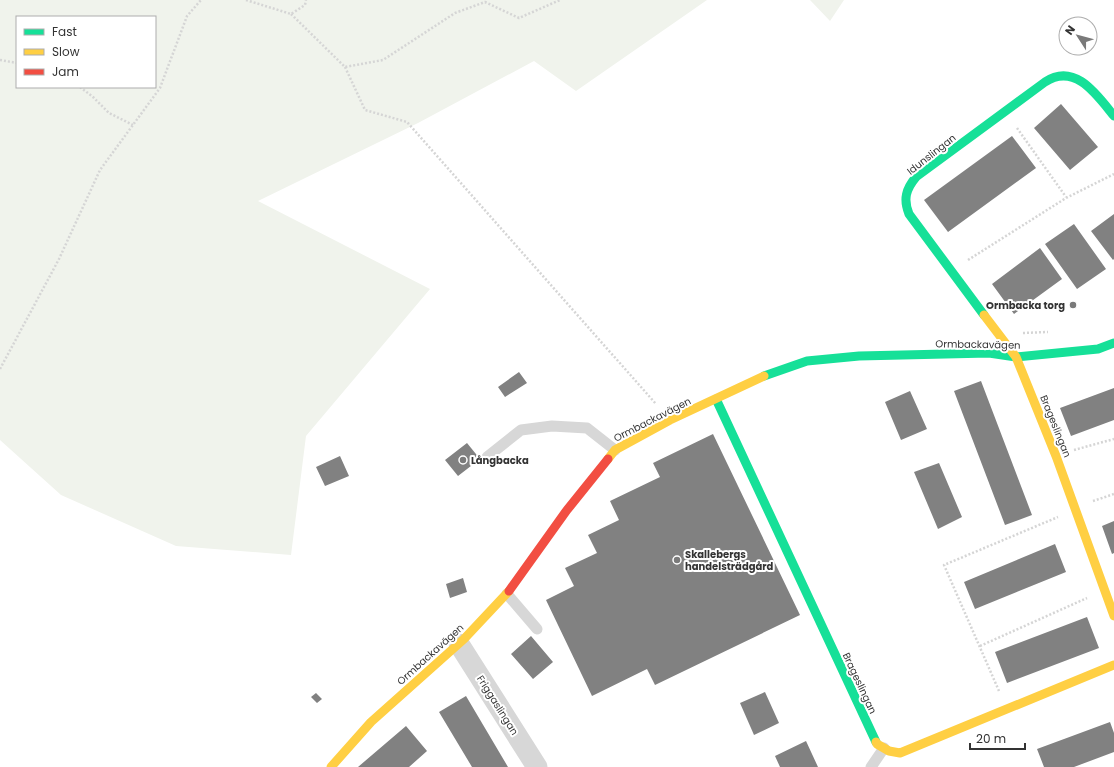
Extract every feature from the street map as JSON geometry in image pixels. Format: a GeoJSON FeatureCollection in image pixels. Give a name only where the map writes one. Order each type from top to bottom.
{"type":"FeatureCollection","features":[{"type":"Feature","properties":{"kind":"street","name":"Idunslingan"},"geometry":{"type":"LineString","coordinates":[[1016,357],[913,220],[905,207],[908,186],[916,177],[1043,82],[1061,74],[1070,75],[1077,78],[1114,116]]}},
{"type":"Feature","properties":{"kind":"street","name":"Ormbackavägen"},"geometry":{"type":"LineString","coordinates":[[331,767],[372,722],[459,644],[507,594],[567,510],[615,450],[670,420],[763,376],[807,361],[867,355],[989,354],[1016,357],[1098,349],[1114,343]]}},
{"type":"Feature","properties":{"kind":"street","name":"Brageslingan"},"geometry":{"type":"LineString","coordinates":[[1016,357],[1056,456],[1114,616]]}},
{"type":"Feature","properties":{"kind":"street","name":"Brageslingan"},"geometry":{"type":"LineString","coordinates":[[716,399],[871,733],[877,744],[884,748]]}},
{"type":"Feature","properties":{"kind":"street","name":"Friggaslingan"},"geometry":{"type":"LineString","coordinates":[[459,644],[537,767]]}},
{"type":"Feature","properties":{"kind":"street"},"geometry":{"type":"LineString","coordinates":[[884,748],[889,751],[900,753],[1114,665]]}},
{"type":"Feature","properties":{"kind":"lane"},"geometry":{"type":"LineString","coordinates":[[488,457],[521,430],[552,426],[587,428],[615,450]]}},
{"type":"Feature","properties":{"kind":"lane"},"geometry":{"type":"LineString","coordinates":[[507,594],[536,629]]}},
{"type":"Feature","properties":{"kind":"lane"},"geometry":{"type":"LineString","coordinates":[[871,767],[884,748]]}},
{"type":"Feature","properties":{"kind":"path"},"geometry":{"type":"LineString","coordinates":[[0,368],[59,259],[100,170],[160,88],[187,16],[201,0]]}},
{"type":"Feature","properties":{"kind":"path"},"geometry":{"type":"LineString","coordinates":[[246,0],[291,14],[346,67],[365,110],[407,122],[670,420]]}},
{"type":"Feature","properties":{"kind":"path"},"geometry":{"type":"LineString","coordinates":[[291,14],[305,5],[306,0]]}},
{"type":"Feature","properties":{"kind":"path"},"geometry":{"type":"LineString","coordinates":[[346,67],[383,60],[455,13],[485,2],[519,18],[560,0]]}},
{"type":"Feature","properties":{"kind":"path"},"geometry":{"type":"LineString","coordinates":[[0,60],[16,63]]}},
{"type":"Feature","properties":{"kind":"path"},"geometry":{"type":"LineString","coordinates":[[81,88],[109,113],[133,125]]}},
{"type":"Feature","properties":{"kind":"path"},"geometry":{"type":"LineString","coordinates":[[1004,112],[1066,198]]}},
{"type":"Feature","properties":{"kind":"path"},"geometry":{"type":"LineString","coordinates":[[955,276],[965,262],[1066,198],[1114,174]]}},
{"type":"Feature","properties":{"kind":"path"},"geometry":{"type":"LineString","coordinates":[[997,333],[1014,334],[1054,332]]}},
{"type":"Feature","properties":{"kind":"path"},"geometry":{"type":"LineString","coordinates":[[1056,456],[1114,439]]}},
{"type":"Feature","properties":{"kind":"path"},"geometry":{"type":"LineString","coordinates":[[1007,708],[944,565],[1059,517],[1075,507]]}},
{"type":"Feature","properties":{"kind":"path"},"geometry":{"type":"LineString","coordinates":[[980,646],[1090,596],[1105,591]]}},
{"type":"Feature","properties":{"kind":"shaded area"},"geometry":{"type":"Polygon","coordinates":[[[0,0],[707,0],[576,91],[534,61],[418,123],[258,201],[430,289],[306,436],[291,555],[176,546],[61,495],[0,440],[0,0]]]}},
{"type":"Feature","properties":{"kind":"shaded area"},"geometry":{"type":"Polygon","coordinates":[[[810,0],[844,0],[830,21],[810,0]]]}},
{"type":"Feature","properties":{"kind":"building"},"geometry":{"type":"Polygon","coordinates":[[[1061,104],[1098,147],[1070,170],[1034,128],[1061,104]]]}},
{"type":"Feature","properties":{"kind":"building"},"geometry":{"type":"Polygon","coordinates":[[[1012,136],[1036,168],[948,232],[924,200],[1012,136]]]}},
{"type":"Feature","properties":{"kind":"building"},"geometry":{"type":"Polygon","coordinates":[[[1114,214],[1114,259],[1113,260],[1091,231],[1114,214]]]}},
{"type":"Feature","properties":{"kind":"building"},"geometry":{"type":"Polygon","coordinates":[[[1074,224],[1106,269],[1077,289],[1045,244],[1074,224]]]}},
{"type":"Feature","properties":{"kind":"building"},"geometry":{"type":"Polygon","coordinates":[[[1040,248],[1062,279],[1014,314],[992,284],[1040,248]]]}},
{"type":"Feature","properties":{"kind":"building"},"geometry":{"type":"Polygon","coordinates":[[[519,372],[527,383],[505,397],[498,387],[519,372]]]}},
{"type":"Feature","properties":{"kind":"building"},"geometry":{"type":"Polygon","coordinates":[[[981,381],[1032,515],[1005,525],[954,391],[981,381]]]}},
{"type":"Feature","properties":{"kind":"building"},"geometry":{"type":"Polygon","coordinates":[[[1114,388],[1114,420],[1071,436],[1060,408],[1114,388]]]}},
{"type":"Feature","properties":{"kind":"building"},"geometry":{"type":"Polygon","coordinates":[[[910,391],[927,429],[901,440],[885,402],[910,391]]]}},
{"type":"Feature","properties":{"kind":"building","name":"Skallebergs handelsträdgård"},"geometry":{"type":"Polygon","coordinates":[[[713,434],[800,615],[655,685],[647,669],[592,696],[546,600],[574,586],[565,568],[597,553],[588,535],[619,520],[610,501],[660,477],[653,463],[713,434]]]}},
{"type":"Feature","properties":{"kind":"building","name":"Långbacka"},"geometry":{"type":"Polygon","coordinates":[[[467,443],[480,459],[458,476],[445,460],[467,443]]]}},
{"type":"Feature","properties":{"kind":"building"},"geometry":{"type":"Polygon","coordinates":[[[340,456],[349,476],[325,486],[316,467],[340,456]]]}},
{"type":"Feature","properties":{"kind":"building"},"geometry":{"type":"Polygon","coordinates":[[[939,463],[962,517],[938,529],[914,472],[939,463]]]}},
{"type":"Feature","properties":{"kind":"building"},"geometry":{"type":"Polygon","coordinates":[[[1114,521],[1114,553],[1112,554],[1102,526],[1114,521]]]}},
{"type":"Feature","properties":{"kind":"building"},"geometry":{"type":"Polygon","coordinates":[[[1055,544],[1066,572],[975,609],[964,582],[1055,544]]]}},
{"type":"Feature","properties":{"kind":"building"},"geometry":{"type":"Polygon","coordinates":[[[463,578],[467,592],[450,598],[446,584],[463,578]]]}},
{"type":"Feature","properties":{"kind":"building"},"geometry":{"type":"Polygon","coordinates":[[[1087,617],[1099,648],[1007,683],[995,652],[1087,617]]]}},
{"type":"Feature","properties":{"kind":"building"},"geometry":{"type":"Polygon","coordinates":[[[531,636],[553,662],[533,679],[511,654],[531,636]]]}},
{"type":"Feature","properties":{"kind":"building"},"geometry":{"type":"Polygon","coordinates":[[[765,692],[779,723],[754,735],[740,703],[765,692]]]}},
{"type":"Feature","properties":{"kind":"building"},"geometry":{"type":"Polygon","coordinates":[[[316,693],[322,699],[317,703],[311,697],[316,693]]]}},
{"type":"Feature","properties":{"kind":"building"},"geometry":{"type":"Polygon","coordinates":[[[466,696],[508,767],[472,767],[439,712],[466,696]]]}},
{"type":"Feature","properties":{"kind":"building"},"geometry":{"type":"Polygon","coordinates":[[[1110,722],[1114,733],[1114,752],[1074,767],[1044,767],[1037,749],[1110,722]]]}},
{"type":"Feature","properties":{"kind":"building"},"geometry":{"type":"Polygon","coordinates":[[[406,726],[427,751],[409,767],[358,767],[406,726]]]}},
{"type":"Feature","properties":{"kind":"building"},"geometry":{"type":"Polygon","coordinates":[[[806,741],[818,767],[780,767],[775,756],[806,741]]]}},
{"type":"Feature","properties":{"kind":"traffic: fast"},"geometry":{"type":"LineString","coordinates":[[984,315],[909,214],[906,204],[906,194],[913,181],[916,177],[1045,82],[1056,77],[1066,76],[1076,78],[1093,91],[1114,116]]}},
{"type":"Feature","properties":{"kind":"traffic: fast"},"geometry":{"type":"LineString","coordinates":[[764,376],[807,361],[859,356],[989,353],[1016,357],[1098,349],[1114,343]]}},
{"type":"Feature","properties":{"kind":"traffic: fast"},"geometry":{"type":"LineString","coordinates":[[716,399],[876,742]]}},
{"type":"Feature","properties":{"kind":"traffic: slow"},"geometry":{"type":"LineString","coordinates":[[984,315],[1016,357],[1056,456],[1114,616]]}},
{"type":"Feature","properties":{"kind":"traffic: slow"},"geometry":{"type":"LineString","coordinates":[[608,459],[615,450],[670,420],[764,376]]}},
{"type":"Feature","properties":{"kind":"traffic: slow"},"geometry":{"type":"LineString","coordinates":[[331,767],[371,722],[464,639],[509,591]]}},
{"type":"Feature","properties":{"kind":"traffic: slow"},"geometry":{"type":"LineString","coordinates":[[876,742],[889,751],[900,753],[1114,665]]}},
{"type":"Feature","properties":{"kind":"traffic: jam"},"geometry":{"type":"LineString","coordinates":[[509,591],[567,510],[608,459]]}},
{"type":"Feature","properties":{"kind":"place","name":"Ormbacka torg"},"geometry":{"type":"Point","coordinates":[1073,305]}},
{"type":"Feature","properties":{"kind":"place","name":"Långbacka"},"geometry":{"type":"Point","coordinates":[463,460]}},
{"type":"Feature","properties":{"kind":"place","name":"Skallebergs handelsträdgård"},"geometry":{"type":"Point","coordinates":[677,560]}}]}
